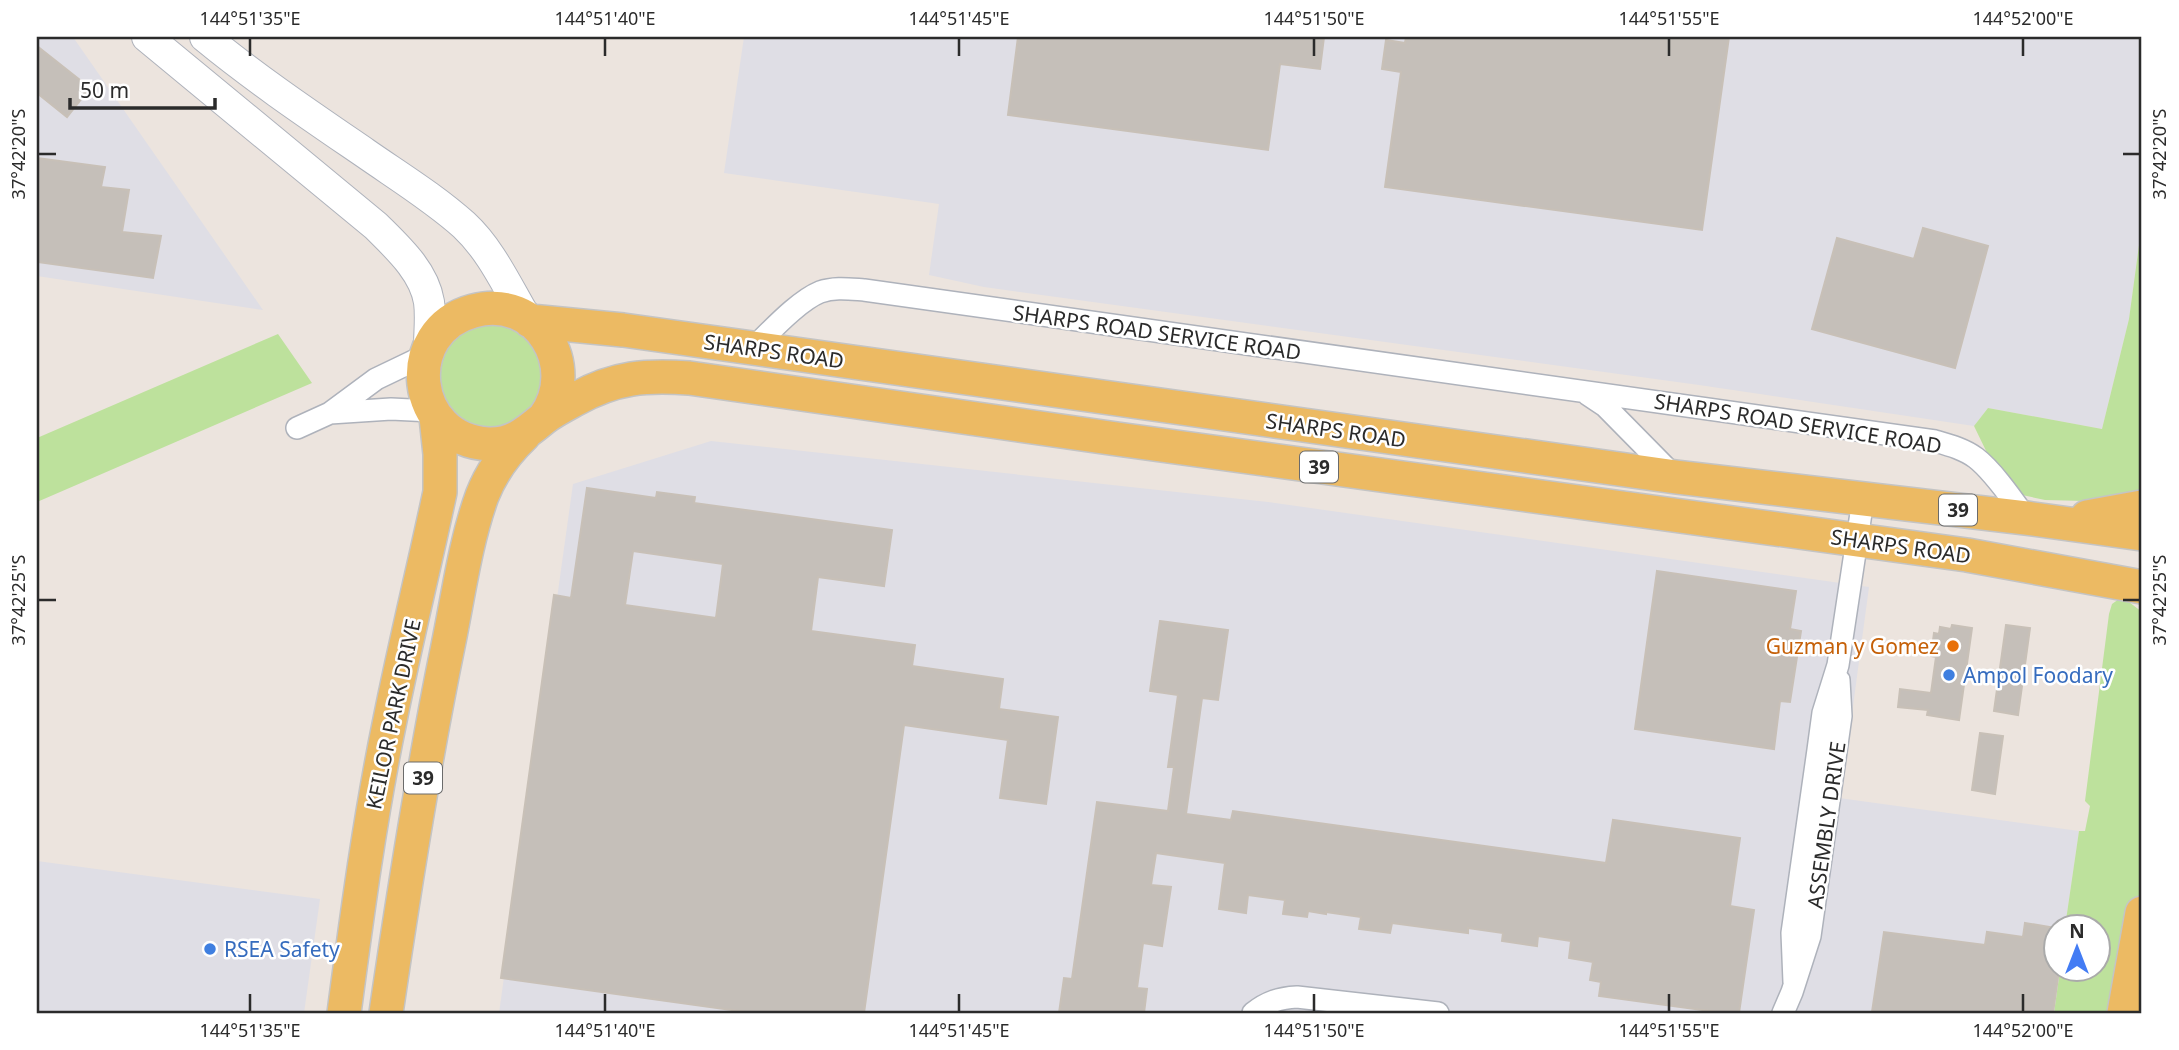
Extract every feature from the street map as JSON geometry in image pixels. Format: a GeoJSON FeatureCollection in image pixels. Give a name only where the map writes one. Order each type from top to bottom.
{"type":"FeatureCollection","features":[{"type":"Feature","properties":{"kind":"main road","name":"39"},"geometry":{"type":"LineString","coordinates":[[493,308],[505,310],[528,319],[549,341],[558,367],[556,394],[534,427],[496,444],[476,442],[450,430],[434,414],[423,383],[428,351],[435,337],[450,321],[471,311],[493,308]]}},
{"type":"Feature","properties":{"kind":"main road","name":"SHARPS ROAD"},"geometry":{"type":"LineString","coordinates":[[528,319],[1676,477],[2142,534]]}},
{"type":"Feature","properties":{"kind":"main road","name":"SHARPS ROAD"},"geometry":{"type":"LineString","coordinates":[[534,427],[578,397],[616,382],[635,377],[689,378],[2031,565],[2142,586]]}},
{"type":"Feature","properties":{"kind":"main road","name":"KEILOR PARK DRIVE"},"geometry":{"type":"LineString","coordinates":[[344,1013],[376,789],[440,492],[440,454],[434,414]]}},
{"type":"Feature","properties":{"kind":"main road","name":"KEILOR PARK DRIVE"},"geometry":{"type":"LineString","coordinates":[[386,1013],[429,740],[472,529],[483,494],[506,453],[534,427]]}},
{"type":"Feature","properties":{"kind":"main road"},"geometry":{"type":"LineString","coordinates":[[2040,520],[2142,508]]}},
{"type":"Feature","properties":{"kind":"main road"},"geometry":{"type":"LineString","coordinates":[[2124,1013],[2142,913]]}},
{"type":"Feature","properties":{"kind":"street"},"geometry":{"type":"LineString","coordinates":[[147,37],[376,226],[401,251],[419,275],[427,294],[428,351],[376,379],[330,413],[297,428]]}},
{"type":"Feature","properties":{"kind":"street"},"geometry":{"type":"LineString","coordinates":[[205,37],[271,88],[465,225],[484,247],[528,319]]}},
{"type":"Feature","properties":{"kind":"street","name":"SHARPS ROAD SERVICE ROAD"},"geometry":{"type":"LineString","coordinates":[[752,349],[807,299],[839,288],[1935,441],[1957,447],[1977,458],[2007,492],[2040,520]]}},
{"type":"Feature","properties":{"kind":"street","name":"SHARPS ROAD SERVICE ROAD"},"geometry":{"type":"LineString","coordinates":[[1582,391],[1605,406],[1676,477]]}},
{"type":"Feature","properties":{"kind":"street"},"geometry":{"type":"LineString","coordinates":[[330,413],[391,409],[434,414]]}},
{"type":"Feature","properties":{"kind":"street","name":"ASSEMBLY DRIVE"},"geometry":{"type":"LineString","coordinates":[[1783,1013],[1810,936],[1841,716],[1838,665],[1863,500]]}},
{"type":"Feature","properties":{"kind":"street"},"geometry":{"type":"LineString","coordinates":[[1253,1013],[1265,1004],[1297,997],[1438,1013]]}},
{"type":"Feature","properties":{"kind":"shaded area"},"geometry":{"type":"Polygon","coordinates":[[[37,37],[73,37],[263,310],[37,276],[37,37]]]}},
{"type":"Feature","properties":{"kind":"shaded area"},"geometry":{"type":"Polygon","coordinates":[[[744,37],[2142,37],[2142,223],[2129,319],[2102,429],[1988,408],[1974,426],[1699,385],[984,287],[929,275],[939,204],[724,173],[744,37]]]}},
{"type":"Feature","properties":{"kind":"shaded area"},"geometry":{"type":"Polygon","coordinates":[[[711,441],[1268,502],[1869,587],[1839,798],[2079,831],[2067,914],[2042,914],[2042,984],[2058,984],[2054,1013],[499,1013],[573,484],[711,441]]]}},
{"type":"Feature","properties":{"kind":"shaded area"},"geometry":{"type":"Polygon","coordinates":[[[37,861],[320,899],[304,1013],[37,1013],[37,861]]]}},
{"type":"Feature","properties":{"kind":"green space"},"geometry":{"type":"Polygon","coordinates":[[[2142,223],[2142,498],[2125,502],[2045,500],[2022,495],[1990,459],[1974,426],[1988,408],[2102,429],[2129,319],[2142,223]]]}},
{"type":"Feature","properties":{"kind":"green space"},"geometry":{"type":"Polygon","coordinates":[[[490,325],[510,329],[527,340],[538,357],[542,377],[538,397],[527,414],[510,425],[490,429],[470,425],[453,414],[442,397],[438,377],[442,357],[453,340],[470,329],[490,325]]]}},
{"type":"Feature","properties":{"kind":"green space"},"geometry":{"type":"Polygon","coordinates":[[[278,334],[312,383],[37,502],[37,438],[278,334]]]}},
{"type":"Feature","properties":{"kind":"green space"},"geometry":{"type":"Polygon","coordinates":[[[2119,599],[2129,602],[2142,612],[2142,1013],[2054,1013],[2058,984],[2112,984],[2112,914],[2067,914],[2079,831],[2085,831],[2090,806],[2085,801],[2112,604],[2119,599]]]}},
{"type":"Feature","properties":{"kind":"building"},"geometry":{"type":"Polygon","coordinates":[[[1018,37],[1324,37],[1320,69],[1280,64],[1268,150],[1008,115],[1018,37]]]}},
{"type":"Feature","properties":{"kind":"building"},"geometry":{"type":"Polygon","coordinates":[[[1406,37],[1729,37],[1702,230],[1385,187],[1401,72],[1382,69],[1386,40],[1405,43],[1406,37]]]}},
{"type":"Feature","properties":{"kind":"building"},"geometry":{"type":"Polygon","coordinates":[[[37,46],[90,88],[67,117],[37,93],[37,46]]]}},
{"type":"Feature","properties":{"kind":"building"},"geometry":{"type":"Polygon","coordinates":[[[37,158],[105,167],[101,187],[129,190],[122,232],[161,236],[153,278],[37,262],[37,158]]]}},
{"type":"Feature","properties":{"kind":"building"},"geometry":{"type":"Polygon","coordinates":[[[1923,228],[1988,246],[1955,368],[1812,329],[1837,238],[1914,259],[1923,228]]]}},
{"type":"Feature","properties":{"kind":"building"},"geometry":{"type":"Polygon","coordinates":[[[587,488],[656,498],[657,492],[695,497],[694,503],[892,530],[884,586],[818,577],[811,631],[915,645],[912,666],[1003,679],[999,709],[1058,717],[1046,804],[1000,798],[1008,740],[904,725],[864,1013],[753,1013],[501,978],[554,595],[571,598],[587,488]],[[633,551],[625,605],[716,618],[723,564],[633,551]]]}},
{"type":"Feature","properties":{"kind":"building"},"geometry":{"type":"Polygon","coordinates":[[[1657,571],[1796,591],[1790,629],[1801,631],[1790,702],[1780,701],[1774,749],[1635,729],[1657,571]]]}},
{"type":"Feature","properties":{"kind":"building"},"geometry":{"type":"Polygon","coordinates":[[[1160,621],[1228,630],[1218,700],[1202,698],[1186,814],[1231,820],[1233,811],[1606,863],[1613,820],[1740,838],[1730,906],[1754,910],[1739,1013],[1599,996],[1601,982],[1590,980],[1593,962],[1569,958],[1571,941],[1538,936],[1537,946],[1502,941],[1503,933],[1468,928],[1468,933],[1392,923],[1390,933],[1359,929],[1361,917],[1308,911],[1307,917],[1283,914],[1285,900],[1248,895],[1246,913],[1219,909],[1225,863],[1156,853],[1151,885],[1171,887],[1162,946],[1143,943],[1137,988],[1147,989],[1144,1013],[1059,1013],[1064,978],[1072,979],[1097,802],[1168,811],[1174,767],[1168,767],[1178,695],[1150,691],[1160,621]]]}},
{"type":"Feature","properties":{"kind":"building","name":"Ampol Foodary"},"geometry":{"type":"Polygon","coordinates":[[[1952,625],[1972,628],[1959,720],[1927,715],[1928,710],[1898,707],[1900,689],[1931,693],[1936,657],[1931,656],[1934,633],[1939,634],[1940,627],[1951,629],[1952,625]]]}},
{"type":"Feature","properties":{"kind":"building"},"geometry":{"type":"Polygon","coordinates":[[[2006,625],[2030,628],[2018,715],[1994,711],[2006,625]]]}},
{"type":"Feature","properties":{"kind":"building"},"geometry":{"type":"Polygon","coordinates":[[[1980,733],[2003,736],[1995,794],[1972,790],[1980,733]]]}},
{"type":"Feature","properties":{"kind":"building"},"geometry":{"type":"Polygon","coordinates":[[[2025,923],[2042,926],[2042,984],[2057,984],[2053,1013],[1872,1012],[1884,932],[1985,945],[1987,932],[2023,937],[2025,923]]]}},
{"type":"Feature","properties":{"kind":"place","name":"Guzman y Gomez"},"geometry":{"type":"Point","coordinates":[1953,646]}},
{"type":"Feature","properties":{"kind":"place","name":"Ampol Foodary"},"geometry":{"type":"Point","coordinates":[1949,675]}},
{"type":"Feature","properties":{"kind":"place","name":"RSEA Safety"},"geometry":{"type":"Point","coordinates":[210,949]}}]}
